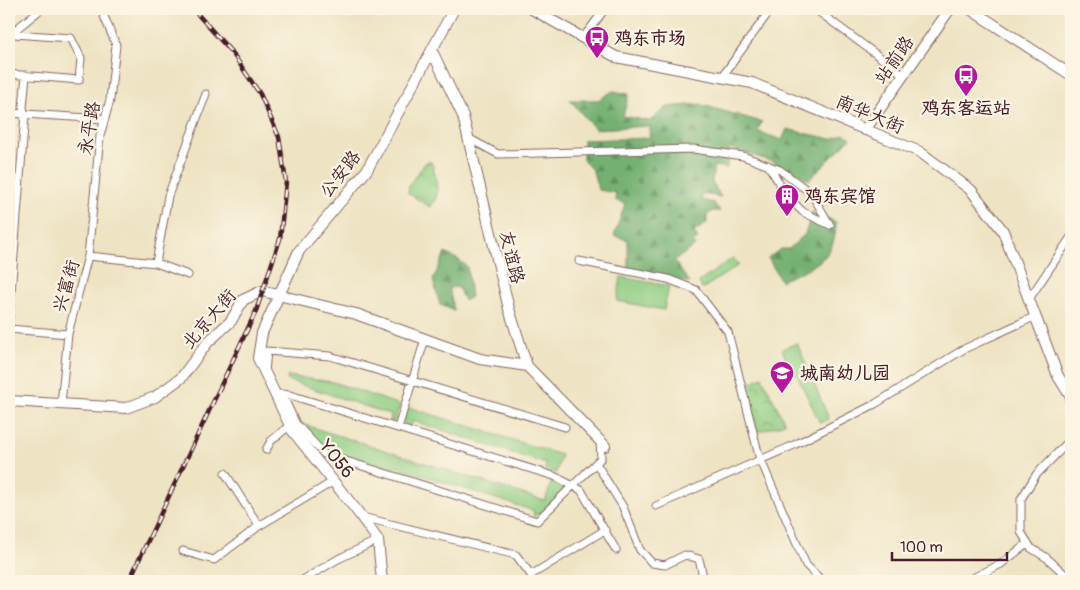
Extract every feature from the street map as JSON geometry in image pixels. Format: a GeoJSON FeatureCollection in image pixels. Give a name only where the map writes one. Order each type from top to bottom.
{"type":"FeatureCollection","features":[{"type":"Feature","properties":{"kind":"street"},"geometry":{"type":"LineString","coordinates":[[10,32],[41,9]]}},
{"type":"Feature","properties":{"kind":"street","name":"永平路"},"geometry":{"type":"LineString","coordinates":[[88,256],[100,136],[110,100],[116,45],[101,9]]}},
{"type":"Feature","properties":{"kind":"street","name":"公安路"},"geometry":{"type":"LineString","coordinates":[[258,358],[262,333],[299,251],[367,170],[454,9]]}},
{"type":"Feature","properties":{"kind":"street","name":"南华大街"},"geometry":{"type":"LineString","coordinates":[[532,9],[616,57],[752,83],[920,152],[971,190],[1003,231],[1058,376],[1071,398]]}},
{"type":"Feature","properties":{"kind":"street"},"geometry":{"type":"LineString","coordinates":[[583,38],[605,9]]}},
{"type":"Feature","properties":{"kind":"street"},"geometry":{"type":"LineString","coordinates":[[722,77],[771,9]]}},
{"type":"Feature","properties":{"kind":"street"},"geometry":{"type":"LineString","coordinates":[[815,9],[904,75]]}},
{"type":"Feature","properties":{"kind":"street","name":"站前路"},"geometry":{"type":"LineString","coordinates":[[865,130],[950,9]]}},
{"type":"Feature","properties":{"kind":"street"},"geometry":{"type":"LineString","coordinates":[[970,9],[1071,75]]}},
{"type":"Feature","properties":{"kind":"street"},"geometry":{"type":"LineString","coordinates":[[9,74],[79,80],[81,58],[71,38],[10,32]]}},
{"type":"Feature","properties":{"kind":"street","name":"友谊路"},"geometry":{"type":"LineString","coordinates":[[432,51],[463,116],[509,310],[527,366],[602,444]]}},
{"type":"Feature","properties":{"kind":"street"},"geometry":{"type":"LineString","coordinates":[[9,318],[25,114],[23,108],[26,76]]}},
{"type":"Feature","properties":{"kind":"street"},"geometry":{"type":"LineString","coordinates":[[156,263],[168,196],[206,94]]}},
{"type":"Feature","properties":{"kind":"street"},"geometry":{"type":"LineString","coordinates":[[9,113],[105,119]]}},
{"type":"Feature","properties":{"kind":"street"},"geometry":{"type":"LineString","coordinates":[[468,138],[498,154],[693,149],[743,156],[768,165],[780,170],[811,193],[830,225],[803,212],[788,197],[768,165]]}},
{"type":"Feature","properties":{"kind":"street"},"geometry":{"type":"LineString","coordinates":[[1029,299],[1071,237]]}},
{"type":"Feature","properties":{"kind":"street","name":"兴富街"},"geometry":{"type":"LineString","coordinates":[[9,329],[68,334],[88,256],[156,263],[188,275]]}},
{"type":"Feature","properties":{"kind":"street"},"geometry":{"type":"LineString","coordinates":[[579,261],[668,279],[696,290],[728,332],[761,460],[806,565],[822,581]]}},
{"type":"Feature","properties":{"kind":"street","name":"北京大街"},"geometry":{"type":"LineString","coordinates":[[9,401],[126,408],[155,397],[180,378],[208,342],[231,321],[243,300],[262,291],[356,314],[480,359],[527,366]]}},
{"type":"Feature","properties":{"kind":"street"},"geometry":{"type":"LineString","coordinates":[[656,506],[761,460],[875,404],[964,349],[1036,316]]}},
{"type":"Feature","properties":{"kind":"street"},"geometry":{"type":"LineString","coordinates":[[61,404],[68,334]]}},
{"type":"Feature","properties":{"kind":"street"},"geometry":{"type":"LineString","coordinates":[[398,428],[425,339]]}},
{"type":"Feature","properties":{"kind":"street"},"geometry":{"type":"LineString","coordinates":[[264,372],[267,351],[330,356],[565,427]]}},
{"type":"Feature","properties":{"kind":"street","name":"Y056"},"geometry":{"type":"LineString","coordinates":[[258,358],[264,372],[278,394],[290,425],[378,540],[382,581]]}},
{"type":"Feature","properties":{"kind":"street"},"geometry":{"type":"LineString","coordinates":[[278,394],[296,424],[324,454],[537,521],[601,458],[602,444]]}},
{"type":"Feature","properties":{"kind":"street"},"geometry":{"type":"LineString","coordinates":[[278,394],[398,428],[554,476],[581,490],[616,550]]}},
{"type":"Feature","properties":{"kind":"street"},"geometry":{"type":"LineString","coordinates":[[266,450],[271,441],[290,425]]}},
{"type":"Feature","properties":{"kind":"street"},"geometry":{"type":"LineString","coordinates":[[1071,439],[1036,475],[1021,499],[1021,532],[1028,543],[1071,580]]}},
{"type":"Feature","properties":{"kind":"street"},"geometry":{"type":"LineString","coordinates":[[596,463],[623,507],[640,550],[652,563],[665,564],[685,555],[699,559],[704,581]]}},
{"type":"Feature","properties":{"kind":"street"},"geometry":{"type":"LineString","coordinates":[[224,473],[259,526]]}},
{"type":"Feature","properties":{"kind":"street"},"geometry":{"type":"LineString","coordinates":[[183,551],[214,560],[259,526],[334,481]]}},
{"type":"Feature","properties":{"kind":"street"},"geometry":{"type":"LineString","coordinates":[[362,517],[516,555],[531,575],[605,530]]}},
{"type":"Feature","properties":{"kind":"street"},"geometry":{"type":"LineString","coordinates":[[301,581],[338,559],[378,540]]}},
{"type":"Feature","properties":{"kind":"street"},"geometry":{"type":"LineString","coordinates":[[967,581],[1001,564],[1028,543]]}},
{"type":"Feature","properties":{"kind":"green space"},"geometry":{"type":"Polygon","coordinates":[[[613,91],[629,94],[623,116],[650,121],[667,107],[699,104],[762,122],[757,131],[782,140],[787,129],[831,139],[844,134],[851,138],[809,180],[774,162],[729,148],[727,168],[714,166],[712,182],[721,197],[701,194],[702,200],[714,203],[720,211],[713,211],[707,215],[707,223],[694,232],[698,239],[693,242],[695,246],[674,261],[690,283],[628,268],[628,240],[614,236],[625,204],[615,200],[616,193],[598,190],[593,171],[583,160],[583,140],[649,138],[650,126],[595,129],[570,100],[598,100],[613,91]]]}},
{"type":"Feature","properties":{"kind":"green space"},"geometry":{"type":"Polygon","coordinates":[[[426,162],[431,162],[433,166],[437,188],[436,198],[430,207],[408,193],[409,185],[426,162]]]}},
{"type":"Feature","properties":{"kind":"green space"},"geometry":{"type":"Polygon","coordinates":[[[812,212],[836,222],[832,246],[820,261],[781,281],[768,258],[781,249],[789,249],[805,234],[812,212]]]}},
{"type":"Feature","properties":{"kind":"green space"},"geometry":{"type":"Polygon","coordinates":[[[445,253],[459,260],[467,267],[471,297],[464,301],[458,287],[449,288],[454,310],[440,305],[433,280],[445,253]]]}},
{"type":"Feature","properties":{"kind":"green space"},"geometry":{"type":"Polygon","coordinates":[[[733,258],[739,265],[702,289],[699,282],[733,258]]]}},
{"type":"Feature","properties":{"kind":"green space"},"geometry":{"type":"Polygon","coordinates":[[[621,277],[669,286],[664,310],[617,301],[621,277]]]}},
{"type":"Feature","properties":{"kind":"green space"},"geometry":{"type":"Polygon","coordinates":[[[797,343],[829,419],[820,423],[792,365],[789,366],[782,349],[797,343]]]}},
{"type":"Feature","properties":{"kind":"green space"},"geometry":{"type":"Polygon","coordinates":[[[288,376],[333,382],[400,405],[395,421],[390,422],[391,415],[287,380],[288,376]]]}},
{"type":"Feature","properties":{"kind":"green space"},"geometry":{"type":"Polygon","coordinates":[[[762,377],[785,423],[758,432],[746,385],[762,377]]]}},
{"type":"Feature","properties":{"kind":"green space"},"geometry":{"type":"Polygon","coordinates":[[[408,407],[561,455],[556,473],[545,469],[546,464],[413,421],[410,428],[403,423],[408,407]]]}},
{"type":"Feature","properties":{"kind":"green space"},"geometry":{"type":"Polygon","coordinates":[[[299,423],[545,501],[552,480],[564,485],[565,489],[539,514],[533,516],[534,511],[394,466],[391,473],[325,452],[299,423]]]}},
{"type":"Feature","properties":{"kind":"railway"},"geometry":{"type":"LineString","coordinates":[[129,581],[256,311],[280,239],[286,182],[279,137],[260,94],[233,54],[193,9]]}},
{"type":"Feature","properties":{"kind":"place","name":"鸡东市场"},"geometry":{"type":"Point","coordinates":[597,59]}},
{"type":"Feature","properties":{"kind":"place","name":"鸡东客运站"},"geometry":{"type":"Point","coordinates":[966,97]}},
{"type":"Feature","properties":{"kind":"place","name":"鸡东宾馆"},"geometry":{"type":"Point","coordinates":[787,217]}},
{"type":"Feature","properties":{"kind":"place","name":"城南幼儿园"},"geometry":{"type":"Point","coordinates":[782,394]}}]}
